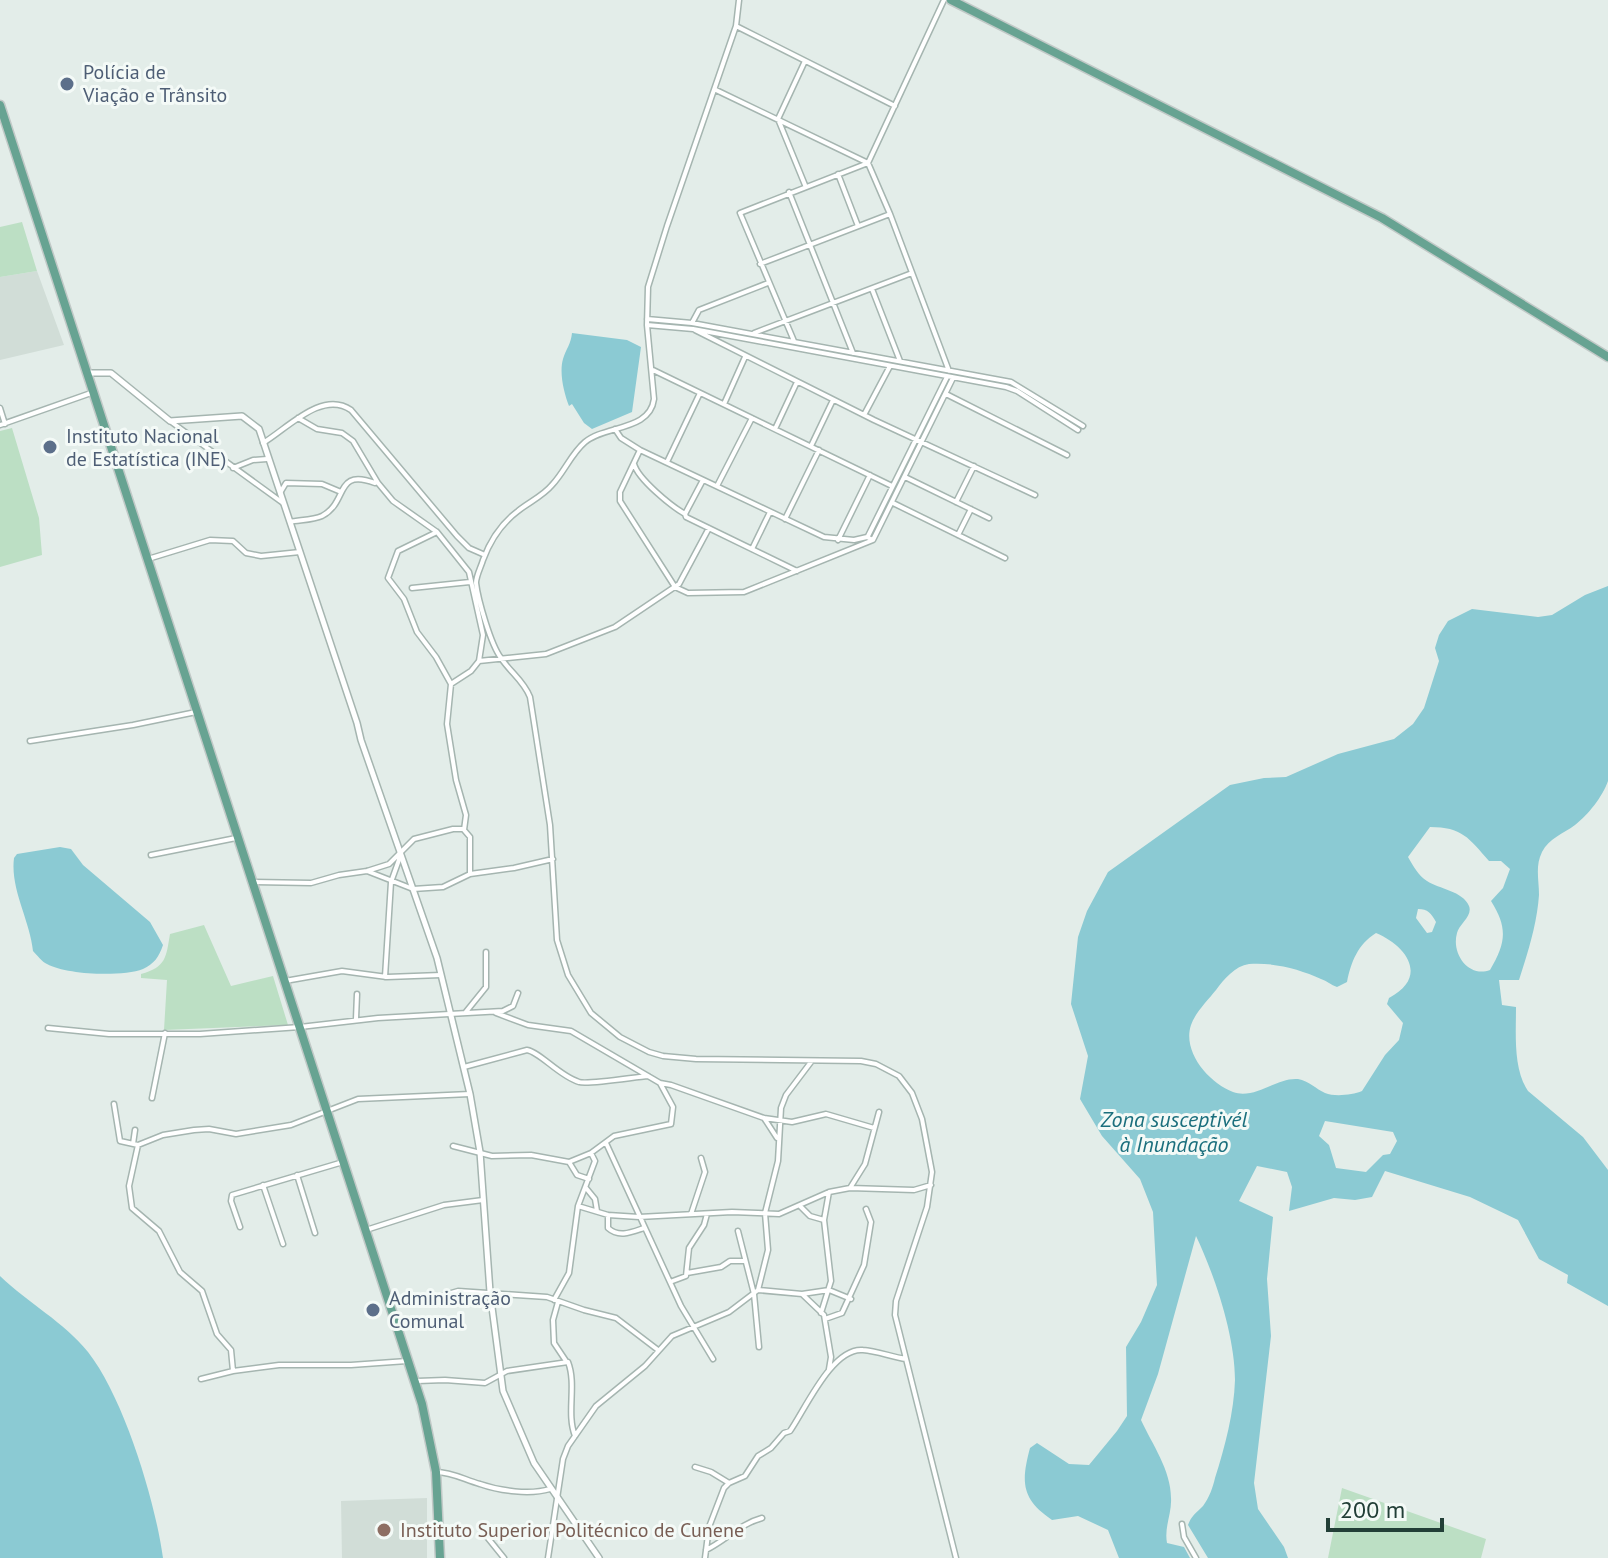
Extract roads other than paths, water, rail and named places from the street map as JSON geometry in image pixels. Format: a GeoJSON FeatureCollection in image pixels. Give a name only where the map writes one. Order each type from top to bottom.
{"type":"FeatureCollection","features":[{"type":"Feature","properties":{"kind":"main road"},"geometry":{"type":"LineString","coordinates":[[951,0],[1382,218],[1608,357]]}},
{"type":"Feature","properties":{"kind":"main road"},"geometry":{"type":"LineString","coordinates":[[0,105],[6,136],[94,392],[414,1381],[431,1438],[436,1472],[440,1558]]}},
{"type":"Feature","properties":{"kind":"street"},"geometry":{"type":"LineString","coordinates":[[451,684],[471,671],[479,661],[483,635],[473,582],[498,531],[515,513],[551,486],[584,442],[602,431],[640,419],[652,408],[648,287],[716,90],[736,26],[739,0]]}},
{"type":"Feature","properties":{"kind":"street"},"geometry":{"type":"LineString","coordinates":[[794,341],[740,213],[805,185],[868,163],[944,0]]}},
{"type":"Feature","properties":{"kind":"street"},"geometry":{"type":"LineString","coordinates":[[736,26],[895,106]]}},
{"type":"Feature","properties":{"kind":"street"},"geometry":{"type":"LineString","coordinates":[[805,61],[778,119],[805,185]]}},
{"type":"Feature","properties":{"kind":"street"},"geometry":{"type":"LineString","coordinates":[[716,90],[868,163],[949,371]]}},
{"type":"Feature","properties":{"kind":"street"},"geometry":{"type":"LineString","coordinates":[[838,174],[858,226]]}},
{"type":"Feature","properties":{"kind":"street"},"geometry":{"type":"LineString","coordinates":[[789,192],[853,353]]}},
{"type":"Feature","properties":{"kind":"street"},"geometry":{"type":"LineString","coordinates":[[760,264],[890,214]]}},
{"type":"Feature","properties":{"kind":"street"},"geometry":{"type":"LineString","coordinates":[[751,334],[912,273]]}},
{"type":"Feature","properties":{"kind":"street"},"geometry":{"type":"LineString","coordinates":[[693,326],[699,310],[768,283]]}},
{"type":"Feature","properties":{"kind":"street"},"geometry":{"type":"LineString","coordinates":[[872,289],[900,361]]}},
{"type":"Feature","properties":{"kind":"street"},"geometry":{"type":"LineString","coordinates":[[647,322],[693,326],[794,341],[1019,385],[1080,428],[1017,391],[693,326]]}},
{"type":"Feature","properties":{"kind":"street"},"geometry":{"type":"LineString","coordinates":[[693,326],[745,357],[1035,495]]}},
{"type":"Feature","properties":{"kind":"street"},"geometry":{"type":"LineString","coordinates":[[724,404],[745,357]]}},
{"type":"Feature","properties":{"kind":"street"},"geometry":{"type":"LineString","coordinates":[[864,415],[890,366]]}},
{"type":"Feature","properties":{"kind":"street"},"geometry":{"type":"LineString","coordinates":[[653,369],[892,486]]}},
{"type":"Feature","properties":{"kind":"street"},"geometry":{"type":"LineString","coordinates":[[87,373],[111,373],[170,421],[283,503]]}},
{"type":"Feature","properties":{"kind":"street"},"geometry":{"type":"LineString","coordinates":[[869,539],[947,377]]}},
{"type":"Feature","properties":{"kind":"street"},"geometry":{"type":"LineString","coordinates":[[640,450],[620,492],[620,501],[675,587],[688,593],[744,592],[869,539],[892,503],[953,378]]}},
{"type":"Feature","properties":{"kind":"street"},"geometry":{"type":"LineString","coordinates":[[775,429],[797,382]]}},
{"type":"Feature","properties":{"kind":"street"},"geometry":{"type":"LineString","coordinates":[[0,408],[2,424],[94,392]]}},
{"type":"Feature","properties":{"kind":"street"},"geometry":{"type":"LineString","coordinates":[[667,462],[700,393]]}},
{"type":"Feature","properties":{"kind":"street"},"geometry":{"type":"LineString","coordinates":[[946,394],[1067,455]]}},
{"type":"Feature","properties":{"kind":"street"},"geometry":{"type":"LineString","coordinates":[[811,446],[833,400]]}},
{"type":"Feature","properties":{"kind":"street"},"geometry":{"type":"LineString","coordinates":[[263,443],[298,418],[327,404],[336,403],[351,410],[457,536],[469,548],[485,555]]}},
{"type":"Feature","properties":{"kind":"street"},"geometry":{"type":"LineString","coordinates":[[170,421],[242,416],[259,429],[442,975],[480,1152],[499,1377],[522,1439],[550,1489],[599,1558]]}},
{"type":"Feature","properties":{"kind":"street"},"geometry":{"type":"LineString","coordinates":[[298,418],[317,429],[353,441],[378,483],[399,507],[437,532],[469,572],[492,644],[530,697],[553,859],[559,953],[581,998],[606,1026],[635,1046],[663,1056],[861,1061],[876,1064],[905,1082],[922,1119],[931,1159],[931,1185],[927,1207],[896,1301],[895,1315],[956,1558]]}},
{"type":"Feature","properties":{"kind":"street"},"geometry":{"type":"LineString","coordinates":[[717,486],[752,418]]}},
{"type":"Feature","properties":{"kind":"street"},"geometry":{"type":"LineString","coordinates":[[615,429],[621,438],[640,450],[824,537],[869,539]]}},
{"type":"Feature","properties":{"kind":"street"},"geometry":{"type":"LineString","coordinates":[[785,519],[819,450]]}},
{"type":"Feature","properties":{"kind":"street"},"geometry":{"type":"LineString","coordinates":[[233,468],[246,462],[267,459]]}},
{"type":"Feature","properties":{"kind":"street"},"geometry":{"type":"LineString","coordinates":[[634,464],[637,474],[657,490],[666,503],[686,517],[797,571]]}},
{"type":"Feature","properties":{"kind":"street"},"geometry":{"type":"LineString","coordinates":[[956,502],[974,466]]}},
{"type":"Feature","properties":{"kind":"street"},"geometry":{"type":"LineString","coordinates":[[838,540],[870,475]]}},
{"type":"Feature","properties":{"kind":"street"},"geometry":{"type":"LineString","coordinates":[[905,477],[989,518]]}},
{"type":"Feature","properties":{"kind":"street"},"geometry":{"type":"LineString","coordinates":[[290,522],[323,515],[347,481],[353,478],[378,483]]}},
{"type":"Feature","properties":{"kind":"street"},"geometry":{"type":"LineString","coordinates":[[685,514],[703,479]]}},
{"type":"Feature","properties":{"kind":"street"},"geometry":{"type":"LineString","coordinates":[[280,493],[286,483],[322,484],[341,492]]}},
{"type":"Feature","properties":{"kind":"street"},"geometry":{"type":"LineString","coordinates":[[892,503],[1005,558]]}},
{"type":"Feature","properties":{"kind":"street"},"geometry":{"type":"LineString","coordinates":[[958,535],[971,509]]}},
{"type":"Feature","properties":{"kind":"street"},"geometry":{"type":"LineString","coordinates":[[752,549],[770,512]]}},
{"type":"Feature","properties":{"kind":"street"},"geometry":{"type":"LineString","coordinates":[[479,661],[546,654],[615,627],[675,587],[709,528]]}},
{"type":"Feature","properties":{"kind":"street"},"geometry":{"type":"LineString","coordinates":[[437,532],[398,551],[388,578],[404,599],[417,632],[451,684],[447,724],[456,780],[466,815],[464,830]]}},
{"type":"Feature","properties":{"kind":"street"},"geometry":{"type":"LineString","coordinates":[[148,559],[210,540],[233,541],[246,553],[261,556],[300,552]]}},
{"type":"Feature","properties":{"kind":"street"},"geometry":{"type":"LineString","coordinates":[[412,588],[473,582]]}},
{"type":"Feature","properties":{"kind":"street"},"geometry":{"type":"LineString","coordinates":[[30,741],[198,711]]}},
{"type":"Feature","properties":{"kind":"street"},"geometry":{"type":"LineString","coordinates":[[253,882],[315,883],[367,871],[389,864],[414,839],[453,829],[464,830],[470,837],[470,874]]}},
{"type":"Feature","properties":{"kind":"street"},"geometry":{"type":"LineString","coordinates":[[151,855],[239,837]]}},
{"type":"Feature","properties":{"kind":"street"},"geometry":{"type":"LineString","coordinates":[[385,977],[391,882],[401,854]]}},
{"type":"Feature","properties":{"kind":"street"},"geometry":{"type":"LineString","coordinates":[[367,871],[413,889],[443,887],[470,874],[553,859]]}},
{"type":"Feature","properties":{"kind":"street"},"geometry":{"type":"LineString","coordinates":[[465,1013],[486,987],[486,952]]}},
{"type":"Feature","properties":{"kind":"street"},"geometry":{"type":"LineString","coordinates":[[285,981],[342,971],[385,977],[442,975]]}},
{"type":"Feature","properties":{"kind":"street"},"geometry":{"type":"LineString","coordinates":[[48,1028],[109,1034],[300,1027],[356,1019],[508,1010],[518,993]]}},
{"type":"Feature","properties":{"kind":"street"},"geometry":{"type":"LineString","coordinates":[[356,1019],[357,994]]}},
{"type":"Feature","properties":{"kind":"street"},"geometry":{"type":"LineString","coordinates":[[492,1012],[528,1025],[571,1031],[660,1083],[764,1118],[792,1122],[826,1114],[874,1128]]}},
{"type":"Feature","properties":{"kind":"street"},"geometry":{"type":"LineString","coordinates":[[152,1098],[165,1033]]}},
{"type":"Feature","properties":{"kind":"street"},"geometry":{"type":"LineString","coordinates":[[464,1067],[532,1050],[550,1067],[583,1083],[648,1076]]}},
{"type":"Feature","properties":{"kind":"street"},"geometry":{"type":"LineString","coordinates":[[548,1558],[563,1459],[596,1406],[635,1375],[672,1336],[729,1312],[756,1292],[768,1250],[765,1213],[774,1180],[779,1122],[786,1095],[812,1060]]}},
{"type":"Feature","properties":{"kind":"street"},"geometry":{"type":"LineString","coordinates":[[453,1146],[495,1156],[531,1155],[569,1162],[591,1153],[614,1136],[671,1124],[673,1107],[660,1083]]}},
{"type":"Feature","properties":{"kind":"street"},"geometry":{"type":"LineString","coordinates":[[114,1104],[120,1141],[135,1144],[167,1134],[209,1129],[232,1134],[294,1124],[343,1103],[374,1097],[470,1094]]}},
{"type":"Feature","properties":{"kind":"street"},"geometry":{"type":"LineString","coordinates":[[850,1188],[865,1164],[879,1112]]}},
{"type":"Feature","properties":{"kind":"street"},"geometry":{"type":"LineString","coordinates":[[764,1118],[778,1140]]}},
{"type":"Feature","properties":{"kind":"street"},"geometry":{"type":"LineString","coordinates":[[135,1130],[129,1186],[132,1208],[159,1231],[183,1277],[202,1291],[217,1334],[231,1350],[233,1371]]}},
{"type":"Feature","properties":{"kind":"street"},"geometry":{"type":"LineString","coordinates":[[605,1143],[670,1282],[713,1359]]}},
{"type":"Feature","properties":{"kind":"street"},"geometry":{"type":"LineString","coordinates":[[576,1436],[570,1364],[554,1343],[553,1320],[556,1301],[570,1268],[578,1206],[595,1161],[591,1153]]}},
{"type":"Feature","properties":{"kind":"street"},"geometry":{"type":"LineString","coordinates":[[691,1214],[705,1172],[701,1158]]}},
{"type":"Feature","properties":{"kind":"street"},"geometry":{"type":"LineString","coordinates":[[240,1227],[231,1201],[232,1195],[344,1161]]}},
{"type":"Feature","properties":{"kind":"street"},"geometry":{"type":"LineString","coordinates":[[569,1162],[577,1175],[589,1179]]}},
{"type":"Feature","properties":{"kind":"street"},"geometry":{"type":"LineString","coordinates":[[297,1175],[315,1233]]}},
{"type":"Feature","properties":{"kind":"street"},"geometry":{"type":"LineString","coordinates":[[263,1185],[283,1244]]}},
{"type":"Feature","properties":{"kind":"street"},"geometry":{"type":"LineString","coordinates":[[578,1206],[608,1215],[639,1217],[779,1214],[829,1192],[850,1188],[914,1190],[931,1185]]}},
{"type":"Feature","properties":{"kind":"street"},"geometry":{"type":"LineString","coordinates":[[586,1188],[595,1199],[597,1211]]}},
{"type":"Feature","properties":{"kind":"street"},"geometry":{"type":"LineString","coordinates":[[821,1313],[829,1290],[831,1262],[824,1220],[829,1192]]}},
{"type":"Feature","properties":{"kind":"street"},"geometry":{"type":"LineString","coordinates":[[366,1230],[444,1205],[483,1200]]}},
{"type":"Feature","properties":{"kind":"street"},"geometry":{"type":"LineString","coordinates":[[800,1206],[810,1216],[824,1220]]}},
{"type":"Feature","properties":{"kind":"street"},"geometry":{"type":"LineString","coordinates":[[825,1319],[842,1313],[851,1299],[866,1257],[871,1222],[866,1209]]}},
{"type":"Feature","properties":{"kind":"street"},"geometry":{"type":"LineString","coordinates":[[687,1273],[689,1248],[704,1225],[707,1214]]}},
{"type":"Feature","properties":{"kind":"street"},"geometry":{"type":"LineString","coordinates":[[608,1215],[608,1228],[615,1233],[625,1234],[644,1228]]}},
{"type":"Feature","properties":{"kind":"street"},"geometry":{"type":"LineString","coordinates":[[738,1231],[744,1261],[756,1292],[759,1347]]}},
{"type":"Feature","properties":{"kind":"street"},"geometry":{"type":"LineString","coordinates":[[670,1282],[687,1273],[721,1267],[730,1261],[744,1261]]}},
{"type":"Feature","properties":{"kind":"street"},"geometry":{"type":"LineString","coordinates":[[756,1292],[802,1294],[829,1290],[851,1299]]}},
{"type":"Feature","properties":{"kind":"street"},"geometry":{"type":"LineString","coordinates":[[388,1301],[441,1296],[458,1291],[535,1295],[616,1318],[658,1350]]}},
{"type":"Feature","properties":{"kind":"street"},"geometry":{"type":"LineString","coordinates":[[802,1294],[825,1319],[831,1357],[829,1370]]}},
{"type":"Feature","properties":{"kind":"street"},"geometry":{"type":"LineString","coordinates":[[705,1558],[709,1527],[729,1483],[745,1476],[758,1456],[790,1431],[829,1370],[842,1358],[861,1349],[906,1359]]}},
{"type":"Feature","properties":{"kind":"street"},"geometry":{"type":"LineString","coordinates":[[201,1379],[233,1371],[301,1363],[351,1365],[407,1361]]}},
{"type":"Feature","properties":{"kind":"street"},"geometry":{"type":"LineString","coordinates":[[414,1381],[485,1383],[507,1371],[566,1361]]}},
{"type":"Feature","properties":{"kind":"street"},"geometry":{"type":"LineString","coordinates":[[695,1467],[729,1483]]}},
{"type":"Feature","properties":{"kind":"street"},"geometry":{"type":"LineString","coordinates":[[436,1472],[489,1487],[535,1492],[550,1489]]}},
{"type":"Feature","properties":{"kind":"street"},"geometry":{"type":"LineString","coordinates":[[705,1551],[728,1538],[738,1527],[762,1518]]}},
{"type":"Feature","properties":{"kind":"street"},"geometry":{"type":"LineString","coordinates":[[1182,1524],[1184,1537],[1196,1558]]}},
{"type":"Feature","properties":{"kind":"street"},"geometry":{"type":"LineString","coordinates":[[483,1532],[504,1558]]}},
{"type":"Feature","properties":{"kind":"water"},"geometry":{"type":"Polygon","coordinates":[[[572,333],[627,340],[641,347],[632,412],[592,429],[584,423],[572,404],[569,406],[562,370],[572,333]]]}},
{"type":"Feature","properties":{"kind":"water","name":"Zona susceptivél à Inundação"},"geometry":{"type":"Polygon","coordinates":[[[1608,586],[1608,781],[1585,816],[1552,840],[1542,852],[1538,868],[1536,917],[1519,980],[1499,980],[1502,1005],[1516,1007],[1518,1062],[1528,1091],[1583,1137],[1608,1170],[1608,1306],[1567,1283],[1568,1275],[1539,1259],[1518,1220],[1470,1197],[1385,1171],[1372,1197],[1355,1200],[1334,1198],[1289,1211],[1292,1187],[1287,1172],[1257,1166],[1239,1201],[1273,1217],[1267,1279],[1271,1336],[1254,1483],[1258,1509],[1288,1558],[1208,1558],[1188,1525],[1205,1503],[1213,1485],[1228,1429],[1235,1380],[1232,1345],[1223,1306],[1196,1236],[1158,1374],[1141,1420],[1164,1467],[1170,1488],[1167,1543],[1184,1547],[1190,1558],[1119,1558],[1108,1530],[1078,1516],[1052,1520],[1034,1505],[1025,1480],[1030,1448],[1037,1443],[1069,1464],[1089,1465],[1117,1431],[1127,1416],[1126,1347],[1157,1285],[1153,1212],[1140,1179],[1102,1136],[1080,1099],[1088,1056],[1071,1004],[1078,937],[1087,911],[1108,872],[1230,785],[1286,777],[1338,754],[1394,739],[1413,724],[1424,708],[1439,661],[1435,648],[1448,621],[1472,609],[1538,617],[1552,615],[1585,595],[1608,586]],[[1430,827],[1408,857],[1424,879],[1466,901],[1470,910],[1457,933],[1459,956],[1475,971],[1490,970],[1503,936],[1500,919],[1491,901],[1503,888],[1510,869],[1501,861],[1489,861],[1464,835],[1450,829],[1430,827]],[[1418,909],[1416,918],[1427,933],[1432,932],[1436,922],[1429,912],[1418,909]],[[1376,933],[1364,942],[1356,954],[1347,982],[1337,987],[1304,972],[1276,965],[1249,964],[1235,970],[1202,1007],[1191,1025],[1190,1046],[1207,1074],[1224,1088],[1241,1094],[1290,1079],[1306,1081],[1329,1094],[1362,1091],[1385,1055],[1399,1040],[1403,1023],[1387,1004],[1389,998],[1408,981],[1411,972],[1404,954],[1387,939],[1376,933]],[[1325,1121],[1319,1136],[1329,1145],[1336,1168],[1366,1172],[1383,1155],[1390,1154],[1397,1141],[1393,1132],[1325,1121]]]}},
{"type":"Feature","properties":{"kind":"water"},"geometry":{"type":"Polygon","coordinates":[[[60,847],[71,849],[83,865],[150,922],[163,945],[150,965],[134,972],[81,973],[47,964],[33,951],[17,893],[14,858],[17,854],[60,847]]]}},
{"type":"Feature","properties":{"kind":"water"},"geometry":{"type":"Polygon","coordinates":[[[0,1276],[68,1331],[88,1352],[101,1372],[114,1395],[136,1450],[153,1508],[163,1558],[0,1558],[0,1276]]]}},
{"type":"Feature","properties":{"kind":"place","name":"Polícia de Viação e Trânsito"},"geometry":{"type":"Point","coordinates":[67,84]}},
{"type":"Feature","properties":{"kind":"place","name":"Instituto Nacional de Estatística (INE)"},"geometry":{"type":"Point","coordinates":[50,447]}},
{"type":"Feature","properties":{"kind":"place","name":"Administração Comunal"},"geometry":{"type":"Point","coordinates":[373,1310]}},
{"type":"Feature","properties":{"kind":"place","name":"Instituto Superior Politécnico de Cunene"},"geometry":{"type":"Point","coordinates":[384,1530]}}]}
